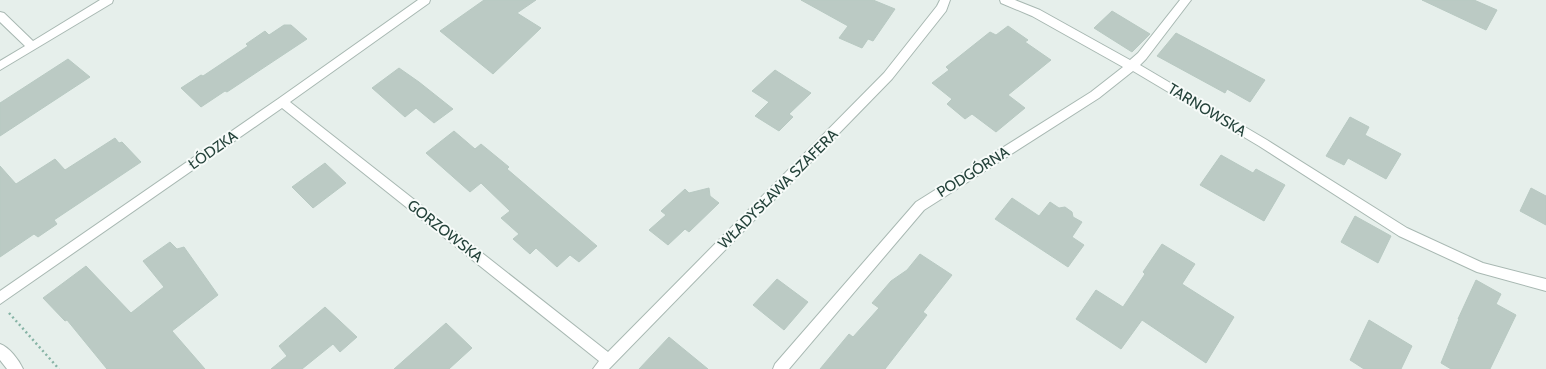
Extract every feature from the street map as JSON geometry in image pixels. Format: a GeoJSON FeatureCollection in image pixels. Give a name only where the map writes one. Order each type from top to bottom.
{"type":"FeatureCollection","features":[{"type":"Feature","properties":{"kind":"street"},"geometry":{"type":"LineString","coordinates":[[0,66],[108,0]]}},
{"type":"Feature","properties":{"kind":"street","name":"ŁÓDZKA"},"geometry":{"type":"LineString","coordinates":[[0,298],[282,102],[425,0]]}},
{"type":"Feature","properties":{"kind":"street","name":"WŁADYSŁAWA SZAFERA"},"geometry":{"type":"LineString","coordinates":[[604,365],[888,76],[942,8],[945,0]]}},
{"type":"Feature","properties":{"kind":"street","name":"TARNOWSKA"},"geometry":{"type":"LineString","coordinates":[[1005,0],[1036,12],[1115,58],[1132,66],[1263,143],[1403,232],[1481,268],[1541,285],[1546,285]]}},
{"type":"Feature","properties":{"kind":"street","name":"PODGÓRNA"},"geometry":{"type":"LineString","coordinates":[[780,369],[920,206],[1095,95],[1132,66],[1142,56],[1186,0]]}},
{"type":"Feature","properties":{"kind":"street"},"geometry":{"type":"LineString","coordinates":[[0,16],[32,46]]}},
{"type":"Feature","properties":{"kind":"street","name":"GORZOWSKA"},"geometry":{"type":"LineString","coordinates":[[282,102],[604,365]]}},
{"type":"Feature","properties":{"kind":"street"},"geometry":{"type":"LineString","coordinates":[[0,350],[16,369]]}},
{"type":"Feature","properties":{"kind":"path"},"geometry":{"type":"LineString","coordinates":[[5,309],[59,369]]}},
{"type":"Feature","properties":{"kind":"building"},"geometry":{"type":"Polygon","coordinates":[[[484,0],[536,0],[517,13],[541,28],[493,74],[440,31],[484,0]]]}},
{"type":"Feature","properties":{"kind":"building"},"geometry":{"type":"Polygon","coordinates":[[[801,0],[873,0],[895,9],[873,41],[868,39],[862,48],[839,38],[848,26],[801,0]]]}},
{"type":"Feature","properties":{"kind":"building"},"geometry":{"type":"Polygon","coordinates":[[[1422,0],[1474,0],[1497,10],[1486,30],[1422,0]]]}},
{"type":"Feature","properties":{"kind":"building"},"geometry":{"type":"Polygon","coordinates":[[[1112,11],[1150,34],[1132,52],[1094,28],[1112,11]]]}},
{"type":"Feature","properties":{"kind":"building"},"geometry":{"type":"Polygon","coordinates":[[[284,25],[291,25],[307,39],[227,92],[225,91],[201,107],[181,88],[201,75],[203,76],[248,46],[246,44],[265,31],[269,35],[284,25]]]}},
{"type":"Feature","properties":{"kind":"building"},"geometry":{"type":"Polygon","coordinates":[[[1008,26],[1028,40],[1025,42],[1051,60],[1008,95],[1025,108],[996,132],[972,114],[965,119],[947,104],[952,99],[932,83],[949,70],[946,67],[990,32],[996,35],[1008,26]]]}},
{"type":"Feature","properties":{"kind":"building"},"geometry":{"type":"Polygon","coordinates":[[[1176,33],[1265,80],[1250,102],[1227,89],[1225,93],[1157,56],[1176,33]]]}},
{"type":"Feature","properties":{"kind":"building"},"geometry":{"type":"Polygon","coordinates":[[[68,59],[90,77],[0,136],[0,103],[68,59]]]}},
{"type":"Feature","properties":{"kind":"building"},"geometry":{"type":"Polygon","coordinates":[[[399,68],[453,109],[434,123],[416,108],[405,117],[372,88],[399,68]]]}},
{"type":"Feature","properties":{"kind":"building"},"geometry":{"type":"Polygon","coordinates":[[[775,70],[811,93],[789,114],[793,117],[779,131],[755,116],[769,102],[752,91],[775,70]]]}},
{"type":"Feature","properties":{"kind":"building"},"geometry":{"type":"Polygon","coordinates":[[[1350,117],[1369,127],[1365,135],[1401,154],[1386,179],[1348,158],[1344,165],[1326,156],[1350,117]]]}},
{"type":"Feature","properties":{"kind":"building"},"geometry":{"type":"Polygon","coordinates":[[[454,131],[475,149],[481,144],[509,167],[507,169],[597,246],[579,262],[570,255],[557,267],[536,248],[530,254],[513,239],[519,234],[501,218],[510,211],[481,183],[470,192],[426,153],[454,131]]]}},
{"type":"Feature","properties":{"kind":"building"},"geometry":{"type":"Polygon","coordinates":[[[115,138],[119,143],[122,142],[141,162],[54,220],[57,224],[38,237],[34,234],[0,257],[0,166],[16,184],[55,159],[65,170],[115,138]]]}},
{"type":"Feature","properties":{"kind":"building"},"geometry":{"type":"Polygon","coordinates":[[[1221,155],[1253,173],[1256,169],[1285,185],[1264,221],[1200,185],[1221,155]]]}},
{"type":"Feature","properties":{"kind":"building"},"geometry":{"type":"Polygon","coordinates":[[[325,163],[346,183],[313,208],[292,187],[325,163]]]}},
{"type":"Feature","properties":{"kind":"building"},"geometry":{"type":"Polygon","coordinates":[[[709,188],[710,196],[719,203],[689,232],[685,229],[668,245],[649,230],[666,215],[661,211],[685,189],[689,193],[709,188]]]}},
{"type":"Feature","properties":{"kind":"building"},"geometry":{"type":"Polygon","coordinates":[[[1531,188],[1546,196],[1546,225],[1520,211],[1531,188]]]}},
{"type":"Feature","properties":{"kind":"building"},"geometry":{"type":"Polygon","coordinates":[[[1012,198],[1039,216],[1050,202],[1059,208],[1065,207],[1072,212],[1073,217],[1082,222],[1072,237],[1084,245],[1068,267],[995,219],[1012,198]]]}},
{"type":"Feature","properties":{"kind":"building"},"geometry":{"type":"Polygon","coordinates":[[[1355,216],[1391,236],[1378,263],[1341,242],[1355,216]]]}},
{"type":"Feature","properties":{"kind":"building"},"geometry":{"type":"Polygon","coordinates":[[[170,242],[177,249],[184,247],[218,295],[172,331],[205,369],[107,369],[67,320],[65,321],[43,298],[86,266],[131,313],[164,287],[143,261],[170,242]]]}},
{"type":"Feature","properties":{"kind":"building"},"geometry":{"type":"Polygon","coordinates":[[[1162,244],[1195,264],[1182,284],[1234,317],[1206,363],[1142,320],[1121,349],[1076,319],[1096,290],[1123,307],[1145,274],[1143,272],[1162,244]]]}},
{"type":"Feature","properties":{"kind":"building"},"geometry":{"type":"Polygon","coordinates":[[[920,254],[952,275],[923,312],[927,315],[885,369],[820,369],[849,334],[853,337],[879,308],[872,303],[891,281],[907,270],[920,254]]]}},
{"type":"Feature","properties":{"kind":"building"},"geometry":{"type":"Polygon","coordinates":[[[777,279],[808,302],[784,330],[753,305],[777,279]]]}},
{"type":"Feature","properties":{"kind":"building"},"geometry":{"type":"Polygon","coordinates":[[[1476,280],[1501,294],[1496,304],[1516,315],[1490,369],[1451,369],[1441,363],[1458,319],[1476,280]]]}},
{"type":"Feature","properties":{"kind":"building"},"geometry":{"type":"Polygon","coordinates":[[[325,307],[357,337],[340,352],[333,344],[302,369],[271,369],[287,356],[279,346],[325,307]]]}},
{"type":"Feature","properties":{"kind":"building"},"geometry":{"type":"Polygon","coordinates":[[[1369,320],[1412,346],[1401,369],[1364,369],[1350,360],[1369,320]]]}},
{"type":"Feature","properties":{"kind":"building"},"geometry":{"type":"Polygon","coordinates":[[[446,323],[472,348],[449,369],[394,369],[446,323]]]}},
{"type":"Feature","properties":{"kind":"building"},"geometry":{"type":"Polygon","coordinates":[[[669,337],[708,369],[639,369],[669,337]]]}}]}
